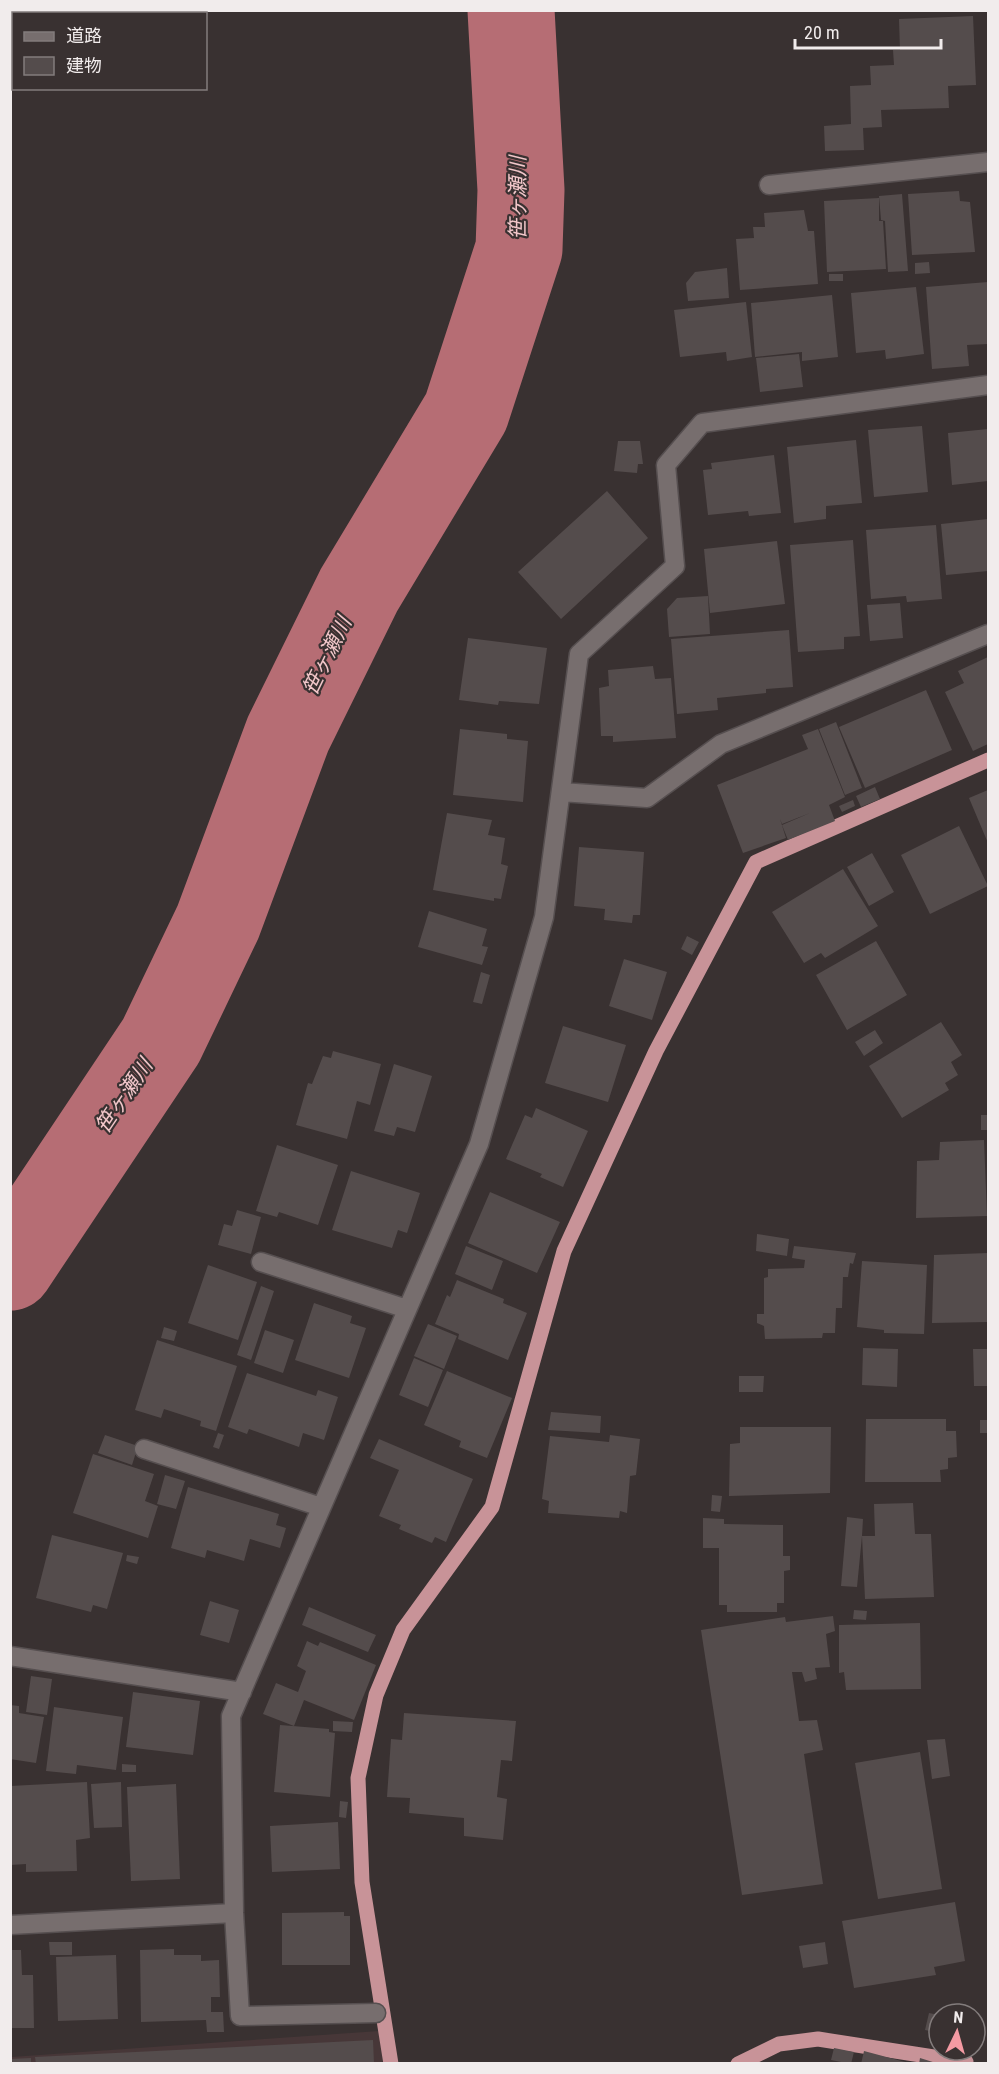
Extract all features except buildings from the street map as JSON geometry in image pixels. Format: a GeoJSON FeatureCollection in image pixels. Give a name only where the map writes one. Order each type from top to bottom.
{"type":"FeatureCollection","features":[{"type":"Feature","properties":{"kind":"street"},"geometry":{"type":"LineString","coordinates":[[769,185],[988,162]]}},
{"type":"Feature","properties":{"kind":"street"},"geometry":{"type":"LineString","coordinates":[[376,2013],[240,2016],[234,1912],[231,1716],[479,1144],[544,917],[579,654],[675,566],[666,465],[702,423],[988,385]]}},
{"type":"Feature","properties":{"kind":"street"},"geometry":{"type":"LineString","coordinates":[[561,792],[647,798],[721,744],[988,634]]}},
{"type":"Feature","properties":{"kind":"street"},"geometry":{"type":"LineString","coordinates":[[261,1262],[407,1309]]}},
{"type":"Feature","properties":{"kind":"street"},"geometry":{"type":"LineString","coordinates":[[144,1449],[321,1507]]}},
{"type":"Feature","properties":{"kind":"street"},"geometry":{"type":"LineString","coordinates":[[10,1656],[242,1692]]}},
{"type":"Feature","properties":{"kind":"street"},"geometry":{"type":"LineString","coordinates":[[10,1925],[234,1912]]}},
{"type":"Feature","properties":{"kind":"shaded area"},"geometry":{"type":"Polygon","coordinates":[[[379,2031],[383,2063],[11,2064],[11,2057],[379,2031]]]}},
{"type":"Feature","properties":{"kind":"waterway","name":"笹ヶ瀬川"},"geometry":{"type":"LineString","coordinates":[[10,1267],[161,1041],[218,922],[288,734],[359,590],[466,412],[519,249],[521,190],[511,10]]}},
{"type":"Feature","properties":{"kind":"waterway"},"geometry":{"type":"LineString","coordinates":[[391,2064],[362,1882],[358,1778],[376,1695],[403,1630],[492,1507],[564,1251],[656,1051],[756,862],[988,760]]}},
{"type":"Feature","properties":{"kind":"waterway"},"geometry":{"type":"LineString","coordinates":[[738,2064],[779,2044],[818,2039],[927,2056]]}}]}
